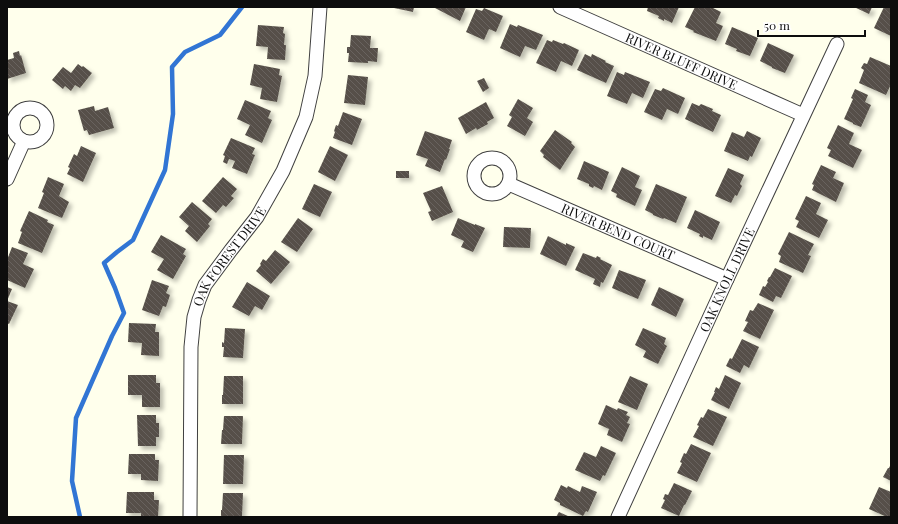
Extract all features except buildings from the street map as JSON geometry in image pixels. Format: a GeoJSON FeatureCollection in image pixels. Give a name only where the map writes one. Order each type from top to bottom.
{"type":"FeatureCollection","features":[{"type":"Feature","properties":{"kind":"street","name":"OAK FOREST DRIVE"},"geometry":{"type":"LineString","coordinates":[[190,517],[191,347],[194,318],[198,300],[205,285],[257,217],[283,171],[306,118],[315,76],[320,7]]}},
{"type":"Feature","properties":{"kind":"street","name":"RIVER BLUFF DRIVE"},"geometry":{"type":"LineString","coordinates":[[560,7],[803,115]]}},
{"type":"Feature","properties":{"kind":"street","name":"OAK KNOLL DRIVE"},"geometry":{"type":"LineString","coordinates":[[618,517],[837,44]]}},
{"type":"Feature","properties":{"kind":"street"},"geometry":{"type":"LineString","coordinates":[[7,179],[24,141]]}},
{"type":"Feature","properties":{"kind":"street","name":"RIVER BEND COURT"},"geometry":{"type":"LineString","coordinates":[[509,184],[727,279]]}},
{"type":"Feature","properties":{"kind":"waterway"},"geometry":{"type":"LineString","coordinates":[[80,517],[72,481],[76,418],[112,336],[124,313],[104,263],[133,240],[165,170],[173,114],[172,67],[185,52],[220,35],[242,7]]}}]}
